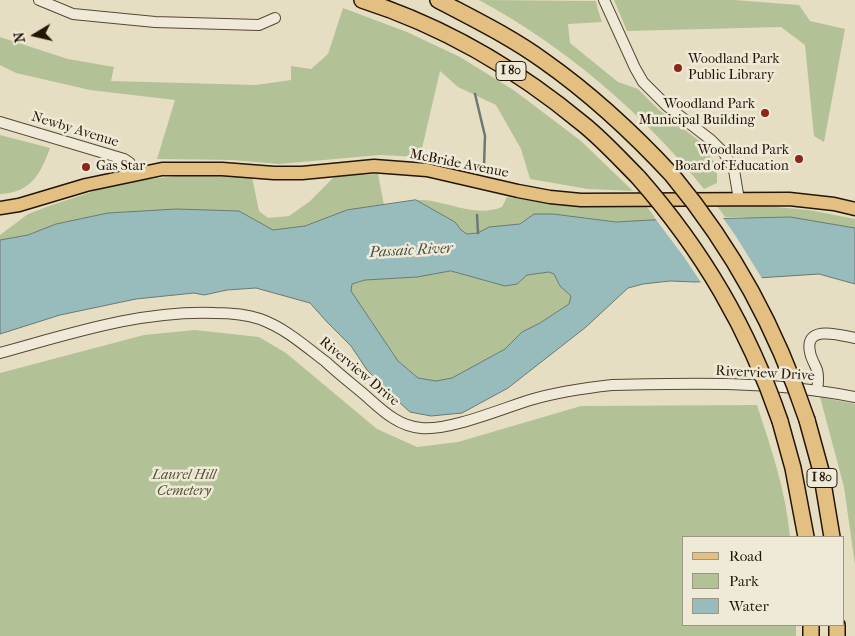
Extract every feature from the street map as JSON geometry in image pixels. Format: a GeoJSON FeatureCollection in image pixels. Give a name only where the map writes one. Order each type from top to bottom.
{"type":"FeatureCollection","features":[{"type":"Feature","properties":{"kind":"highway","name":"I 80"},"geometry":{"type":"LineString","coordinates":[[362,0],[444,33],[518,75],[585,126],[638,177],[682,229],[724,294],[754,353],[780,421],[799,496],[806,536]]}},
{"type":"Feature","properties":{"kind":"highway","name":"I 80"},"geometry":{"type":"LineString","coordinates":[[438,0],[511,40],[568,78],[614,116],[672,175],[723,242],[752,290],[778,341],[808,420],[821,471],[832,536]]}},
{"type":"Feature","properties":{"kind":"main road","name":"McBride Avenue"},"geometry":{"type":"LineString","coordinates":[[0,208],[19,205],[86,185],[133,174],[170,169],[222,169],[302,173],[374,166],[427,170],[544,196],[581,200],[789,199],[854,206]]}},
{"type":"Feature","properties":{"kind":"street"},"geometry":{"type":"LineString","coordinates":[[39,0],[73,14],[155,22],[259,25],[275,18]]}},
{"type":"Feature","properties":{"kind":"street"},"geometry":{"type":"LineString","coordinates":[[604,0],[644,82],[667,106],[711,140],[724,153],[734,170],[739,200]]}},
{"type":"Feature","properties":{"kind":"street","name":"Newby Avenue"},"geometry":{"type":"LineString","coordinates":[[0,122],[124,159],[130,163],[133,174]]}},
{"type":"Feature","properties":{"kind":"street","name":"Riverview Drive"},"geometry":{"type":"LineString","coordinates":[[0,354],[148,316],[196,312],[245,315],[270,323],[293,337],[389,416],[408,426],[431,429],[452,425],[549,395],[591,387],[746,384],[817,390],[855,397]]}},
{"type":"Feature","properties":{"kind":"street"},"geometry":{"type":"LineString","coordinates":[[817,390],[819,376],[810,352],[811,339],[821,333],[855,338]]}},
{"type":"Feature","properties":{"kind":"green space"},"geometry":{"type":"Polygon","coordinates":[[[479,0],[596,1],[602,22],[568,24],[570,43],[618,82],[638,89],[659,110],[698,140],[717,166],[717,183],[704,189],[655,134],[600,83],[541,38],[479,0]]]}},
{"type":"Feature","properties":{"kind":"green space"},"geometry":{"type":"Polygon","coordinates":[[[614,0],[734,0],[799,5],[810,21],[845,29],[824,142],[814,136],[805,45],[781,27],[627,31],[614,0]]]}},
{"type":"Feature","properties":{"kind":"green space"},"geometry":{"type":"Polygon","coordinates":[[[343,8],[407,32],[460,57],[515,91],[581,141],[633,191],[588,189],[530,179],[521,149],[496,105],[458,87],[440,71],[420,157],[380,155],[279,164],[232,160],[157,159],[175,100],[90,90],[16,73],[0,65],[0,37],[68,59],[114,67],[111,81],[256,85],[291,80],[291,66],[311,69],[328,54],[343,8]]]}},
{"type":"Feature","properties":{"kind":"green space"},"geometry":{"type":"Polygon","coordinates":[[[0,135],[50,148],[43,166],[33,180],[27,186],[11,193],[0,194],[0,135]]]}},
{"type":"Feature","properties":{"kind":"green space"},"geometry":{"type":"Polygon","coordinates":[[[378,174],[384,205],[347,210],[305,226],[273,230],[239,211],[176,209],[108,213],[56,224],[28,235],[0,240],[0,235],[28,214],[103,188],[140,180],[187,175],[252,177],[259,211],[268,218],[289,216],[309,202],[335,176],[378,174]]]}},
{"type":"Feature","properties":{"kind":"green space"},"geometry":{"type":"Polygon","coordinates":[[[507,197],[579,207],[647,207],[657,220],[616,222],[553,214],[534,214],[520,224],[489,227],[478,233],[467,234],[455,222],[416,200],[486,211],[502,207],[507,197]]]}},
{"type":"Feature","properties":{"kind":"green space"},"geometry":{"type":"Polygon","coordinates":[[[755,205],[809,210],[855,219],[855,228],[790,217],[725,217],[717,206],[755,205]]]}},
{"type":"Feature","properties":{"kind":"green space"},"geometry":{"type":"Polygon","coordinates":[[[451,271],[505,286],[517,284],[527,275],[549,272],[554,274],[560,286],[571,296],[569,304],[522,332],[505,349],[452,378],[436,381],[418,378],[398,361],[351,291],[352,284],[365,280],[417,277],[451,271]]]}},
{"type":"Feature","properties":{"kind":"green space","name":"Laurel Hill Cemetery"},"geometry":{"type":"Polygon","coordinates":[[[195,330],[259,337],[286,353],[377,429],[417,447],[458,442],[581,406],[757,405],[773,454],[785,503],[790,536],[682,536],[682,626],[796,626],[796,636],[0,636],[0,373],[144,335],[195,330]]]}},
{"type":"Feature","properties":{"kind":"green space"},"geometry":{"type":"Polygon","coordinates":[[[820,397],[855,404],[855,565],[844,487],[820,397]]]}},
{"type":"Feature","properties":{"kind":"water","name":"Passaic River"},"geometry":{"type":"Polygon","coordinates":[[[416,200],[455,222],[467,234],[478,233],[489,227],[520,224],[534,214],[553,214],[616,222],[790,217],[855,228],[855,284],[819,274],[696,282],[670,281],[628,288],[586,327],[508,388],[462,413],[431,416],[410,412],[389,393],[367,370],[351,346],[310,303],[256,288],[227,290],[204,295],[194,293],[136,299],[60,315],[0,334],[0,240],[28,235],[56,224],[108,213],[176,209],[239,211],[273,230],[305,226],[347,210],[416,200]],[[451,271],[417,277],[365,280],[352,284],[351,291],[398,361],[418,378],[436,381],[452,378],[505,349],[522,332],[569,304],[571,296],[560,286],[554,274],[549,272],[527,275],[517,284],[505,286],[451,271]]]}},
{"type":"Feature","properties":{"kind":"pier"},"geometry":{"type":"Polygon","coordinates":[[[721,215],[763,280],[702,284],[654,217],[721,215]]]}},
{"type":"Feature","properties":{"kind":"waterway"},"geometry":{"type":"LineString","coordinates":[[475,94],[485,136],[484,166]]}},
{"type":"Feature","properties":{"kind":"waterway"},"geometry":{"type":"LineString","coordinates":[[477,215],[478,233]]}},
{"type":"Feature","properties":{"kind":"place","name":"Woodland Park Public Library"},"geometry":{"type":"Point","coordinates":[678,68]}},
{"type":"Feature","properties":{"kind":"place","name":"Woodland Park Municipal Building"},"geometry":{"type":"Point","coordinates":[765,113]}},
{"type":"Feature","properties":{"kind":"place","name":"Woodland Park Board of Education"},"geometry":{"type":"Point","coordinates":[799,159]}},
{"type":"Feature","properties":{"kind":"place","name":"Gas Star"},"geometry":{"type":"Point","coordinates":[86,167]}}]}
